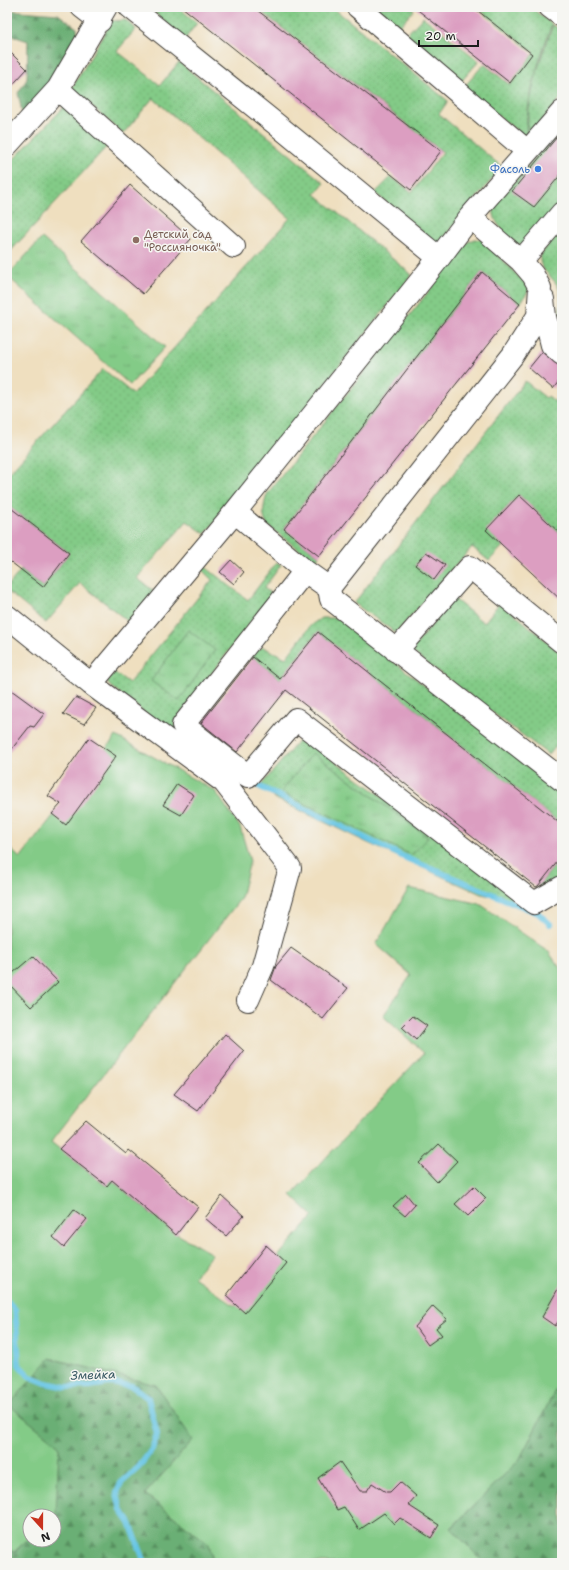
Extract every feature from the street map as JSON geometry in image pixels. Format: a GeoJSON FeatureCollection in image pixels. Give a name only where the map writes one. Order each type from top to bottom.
{"type":"FeatureCollection","features":[{"type":"Feature","properties":{"kind":"street"},"geometry":{"type":"LineString","coordinates":[[7,144],[58,89],[103,14],[82,7]]}},
{"type":"Feature","properties":{"kind":"street"},"geometry":{"type":"LineString","coordinates":[[130,7],[276,124],[439,258]]}},
{"type":"Feature","properties":{"kind":"street"},"geometry":{"type":"LineString","coordinates":[[358,7],[527,151]]}},
{"type":"Feature","properties":{"kind":"street"},"geometry":{"type":"LineString","coordinates":[[550,7],[562,16]]}},
{"type":"Feature","properties":{"kind":"street"},"geometry":{"type":"LineString","coordinates":[[58,89],[234,247]]}},
{"type":"Feature","properties":{"kind":"street"},"geometry":{"type":"LineString","coordinates":[[91,684],[235,512],[439,258],[470,217],[562,112]]}},
{"type":"Feature","properties":{"kind":"street"},"geometry":{"type":"LineString","coordinates":[[521,261],[562,212]]}},
{"type":"Feature","properties":{"kind":"street"},"geometry":{"type":"LineString","coordinates":[[470,217],[521,261],[533,275],[540,288],[552,346],[562,354]]}},
{"type":"Feature","properties":{"kind":"street"},"geometry":{"type":"LineString","coordinates":[[329,588],[513,355],[538,316],[540,288]]}},
{"type":"Feature","properties":{"kind":"street"},"geometry":{"type":"LineString","coordinates":[[235,512],[305,571],[329,588],[331,599],[562,780]]}},
{"type":"Feature","properties":{"kind":"street"},"geometry":{"type":"LineString","coordinates":[[396,651],[470,567],[562,642]]}},
{"type":"Feature","properties":{"kind":"street"},"geometry":{"type":"LineString","coordinates":[[305,571],[182,725],[248,776],[296,719],[534,903],[562,887]]}},
{"type":"Feature","properties":{"kind":"street"},"geometry":{"type":"LineString","coordinates":[[7,616],[91,684],[224,782],[290,868],[264,966],[248,1000]]}},
{"type":"Feature","properties":{"kind":"green space"},"geometry":{"type":"Polygon","coordinates":[[[148,7],[178,7],[197,23],[185,39],[148,7]]]}},
{"type":"Feature","properties":{"kind":"green space"},"geometry":{"type":"Polygon","coordinates":[[[255,7],[332,7],[448,101],[439,114],[502,167],[438,245],[375,193],[391,177],[412,192],[443,152],[255,7]]]}},
{"type":"Feature","properties":{"kind":"green space"},"geometry":{"type":"Polygon","coordinates":[[[371,7],[410,7],[414,10],[397,29],[371,7]]]}},
{"type":"Feature","properties":{"kind":"green space"},"geometry":{"type":"Polygon","coordinates":[[[476,7],[530,7],[552,24],[534,80],[528,109],[526,138],[463,88],[484,64],[510,85],[534,53],[476,7]]]}},
{"type":"Feature","properties":{"kind":"green space"},"geometry":{"type":"Polygon","coordinates":[[[7,10],[58,14],[77,28],[78,45],[23,117],[18,93],[27,79],[28,41],[7,34],[7,10]]]}},
{"type":"Feature","properties":{"kind":"green space"},"geometry":{"type":"Polygon","coordinates":[[[423,17],[479,61],[459,84],[405,36],[423,17]]]}},
{"type":"Feature","properties":{"kind":"green space"},"geometry":{"type":"Polygon","coordinates":[[[126,20],[136,29],[117,51],[160,85],[179,62],[324,183],[315,194],[412,275],[205,534],[187,521],[137,578],[155,592],[130,623],[80,583],[46,623],[7,591],[7,587],[21,570],[43,587],[69,553],[7,505],[7,475],[103,369],[133,394],[290,218],[153,98],[123,134],[72,88],[112,21],[126,20]]]}},
{"type":"Feature","properties":{"kind":"green space"},"geometry":{"type":"Polygon","coordinates":[[[553,25],[562,31],[562,96],[532,134],[527,138],[529,109],[535,80],[553,25]]]}},
{"type":"Feature","properties":{"kind":"green space"},"geometry":{"type":"Polygon","coordinates":[[[67,104],[110,143],[7,255],[7,166],[67,104]]]}},
{"type":"Feature","properties":{"kind":"green space"},"geometry":{"type":"Polygon","coordinates":[[[562,125],[562,205],[524,244],[516,244],[503,231],[497,222],[494,205],[562,125]]]}},
{"type":"Feature","properties":{"kind":"green space"},"geometry":{"type":"Polygon","coordinates":[[[562,231],[562,268],[559,272],[562,274],[562,338],[559,327],[559,289],[541,265],[540,257],[548,245],[562,231]]]}},
{"type":"Feature","properties":{"kind":"green space"},"geometry":{"type":"Polygon","coordinates":[[[42,238],[165,347],[130,385],[7,276],[42,238]]]}},
{"type":"Feature","properties":{"kind":"green space"},"geometry":{"type":"Polygon","coordinates":[[[475,239],[483,240],[530,288],[520,304],[482,272],[284,528],[319,556],[315,562],[267,525],[264,517],[264,506],[267,494],[468,242],[475,239]]]}},
{"type":"Feature","properties":{"kind":"green space"},"geometry":{"type":"Polygon","coordinates":[[[525,381],[546,398],[548,396],[562,407],[562,535],[519,495],[487,530],[503,546],[489,561],[472,547],[396,633],[354,603],[525,381]]]}},
{"type":"Feature","properties":{"kind":"green space"},"geometry":{"type":"Polygon","coordinates":[[[277,562],[281,565],[264,588],[272,594],[174,723],[209,764],[107,683],[114,672],[129,683],[212,580],[200,568],[204,566],[248,600],[277,562]]]}},
{"type":"Feature","properties":{"kind":"green space"},"geometry":{"type":"Polygon","coordinates":[[[453,598],[484,623],[500,602],[562,654],[562,739],[549,755],[411,651],[453,598]]]}},
{"type":"Feature","properties":{"kind":"green space"},"geometry":{"type":"Polygon","coordinates":[[[321,618],[338,618],[562,793],[562,825],[318,632],[280,679],[249,654],[263,647],[286,658],[311,625],[321,618]]]}},
{"type":"Feature","properties":{"kind":"green space"},"geometry":{"type":"Polygon","coordinates":[[[188,630],[215,650],[179,701],[151,681],[188,630]]]}},
{"type":"Feature","properties":{"kind":"green space"},"geometry":{"type":"Polygon","coordinates":[[[116,736],[215,791],[240,827],[250,861],[241,898],[51,1142],[106,1186],[112,1180],[170,1230],[212,1254],[194,1277],[235,1306],[313,1216],[291,1195],[424,1053],[383,1016],[411,975],[376,944],[409,888],[480,904],[548,951],[562,971],[562,1377],[519,1460],[451,1528],[484,1563],[214,1563],[209,1544],[145,1494],[193,1440],[156,1385],[50,1358],[9,1405],[59,1446],[56,1508],[22,1508],[22,1544],[14,1552],[7,1548],[7,846],[20,858],[116,736]]]}},
{"type":"Feature","properties":{"kind":"green space"},"geometry":{"type":"Polygon","coordinates":[[[302,737],[514,894],[511,900],[481,894],[370,844],[274,798],[262,784],[302,737]]]}},
{"type":"Feature","properties":{"kind":"green space"},"geometry":{"type":"Polygon","coordinates":[[[313,753],[428,837],[411,855],[281,792],[313,753]]]}},
{"type":"Feature","properties":{"kind":"green space"},"geometry":{"type":"Polygon","coordinates":[[[562,856],[562,878],[537,888],[562,856]]]}},
{"type":"Feature","properties":{"kind":"green space"},"geometry":{"type":"Polygon","coordinates":[[[49,1358],[156,1385],[193,1440],[145,1494],[209,1544],[214,1563],[7,1563],[7,1548],[15,1552],[22,1545],[22,1548],[62,1548],[62,1508],[56,1508],[59,1446],[9,1405],[49,1358]]]}},
{"type":"Feature","properties":{"kind":"green space"},"geometry":{"type":"Polygon","coordinates":[[[562,1377],[562,1563],[417,1563],[519,1460],[562,1377]]]}},
{"type":"Feature","properties":{"kind":"building"},"geometry":{"type":"Polygon","coordinates":[[[182,7],[253,7],[441,151],[411,190],[182,7]]]}},
{"type":"Feature","properties":{"kind":"building"},"geometry":{"type":"Polygon","coordinates":[[[414,7],[473,7],[532,54],[510,83],[414,7]]]}},
{"type":"Feature","properties":{"kind":"building"},"geometry":{"type":"Polygon","coordinates":[[[7,49],[27,69],[7,91],[7,49]]]}},
{"type":"Feature","properties":{"kind":"building"},"geometry":{"type":"Polygon","coordinates":[[[562,131],[562,173],[534,207],[512,191],[562,131]]]}},
{"type":"Feature","properties":{"kind":"building","name":"Детский сад \"Россияночка\""},"geometry":{"type":"Polygon","coordinates":[[[130,185],[191,239],[143,294],[81,241],[130,185]]]}},
{"type":"Feature","properties":{"kind":"building"},"geometry":{"type":"Polygon","coordinates":[[[482,272],[520,304],[319,556],[284,529],[482,272]]]}},
{"type":"Feature","properties":{"kind":"building"},"geometry":{"type":"Polygon","coordinates":[[[542,352],[562,368],[562,377],[553,389],[529,368],[542,352]]]}},
{"type":"Feature","properties":{"kind":"building"},"geometry":{"type":"Polygon","coordinates":[[[519,495],[562,535],[562,601],[486,530],[519,495]]]}},
{"type":"Feature","properties":{"kind":"building"},"geometry":{"type":"Polygon","coordinates":[[[7,505],[69,553],[43,587],[7,559],[7,505]]]}},
{"type":"Feature","properties":{"kind":"building"},"geometry":{"type":"Polygon","coordinates":[[[426,552],[445,565],[434,580],[415,565],[426,552]]]}},
{"type":"Feature","properties":{"kind":"building"},"geometry":{"type":"Polygon","coordinates":[[[231,560],[244,572],[234,584],[220,572],[231,560]]]}},
{"type":"Feature","properties":{"kind":"building"},"geometry":{"type":"Polygon","coordinates":[[[318,632],[562,825],[562,856],[538,886],[536,887],[286,690],[237,752],[201,723],[253,657],[280,679],[318,632]]]}},
{"type":"Feature","properties":{"kind":"building"},"geometry":{"type":"Polygon","coordinates":[[[7,687],[44,714],[34,727],[30,726],[7,755],[7,687]]]}},
{"type":"Feature","properties":{"kind":"building"},"geometry":{"type":"Polygon","coordinates":[[[76,697],[96,708],[84,724],[63,714],[76,697]]]}},
{"type":"Feature","properties":{"kind":"building"},"geometry":{"type":"Polygon","coordinates":[[[89,738],[116,756],[66,825],[52,814],[61,804],[48,796],[89,738]]]}},
{"type":"Feature","properties":{"kind":"building"},"geometry":{"type":"Polygon","coordinates":[[[177,784],[194,795],[181,815],[163,805],[177,784]]]}},
{"type":"Feature","properties":{"kind":"building"},"geometry":{"type":"Polygon","coordinates":[[[291,948],[348,988],[323,1019],[271,980],[276,966],[291,948]]]}},
{"type":"Feature","properties":{"kind":"building"},"geometry":{"type":"Polygon","coordinates":[[[33,956],[58,982],[31,1007],[7,982],[7,978],[33,956]]]}},
{"type":"Feature","properties":{"kind":"building"},"geometry":{"type":"Polygon","coordinates":[[[413,1016],[427,1026],[416,1040],[402,1027],[413,1016]]]}},
{"type":"Feature","properties":{"kind":"building"},"geometry":{"type":"Polygon","coordinates":[[[225,1034],[244,1051],[198,1111],[174,1094],[225,1034]]]}},
{"type":"Feature","properties":{"kind":"building"},"geometry":{"type":"Polygon","coordinates":[[[86,1121],[126,1154],[129,1150],[198,1207],[176,1235],[112,1180],[107,1186],[59,1149],[86,1121]]]}},
{"type":"Feature","properties":{"kind":"building"},"geometry":{"type":"Polygon","coordinates":[[[439,1144],[457,1161],[437,1182],[419,1163],[439,1144]]]}},
{"type":"Feature","properties":{"kind":"building"},"geometry":{"type":"Polygon","coordinates":[[[474,1186],[486,1198],[468,1216],[455,1204],[474,1186]]]}},
{"type":"Feature","properties":{"kind":"building"},"geometry":{"type":"Polygon","coordinates":[[[406,1194],[415,1205],[405,1216],[393,1206],[406,1194]]]}},
{"type":"Feature","properties":{"kind":"building"},"geometry":{"type":"Polygon","coordinates":[[[222,1196],[244,1216],[226,1236],[205,1218],[222,1196]]]}},
{"type":"Feature","properties":{"kind":"building"},"geometry":{"type":"Polygon","coordinates":[[[74,1210],[87,1219],[64,1247],[53,1237],[74,1210]]]}},
{"type":"Feature","properties":{"kind":"building"},"geometry":{"type":"Polygon","coordinates":[[[266,1245],[286,1263],[245,1313],[226,1296],[266,1245]]]}},
{"type":"Feature","properties":{"kind":"building"},"geometry":{"type":"Polygon","coordinates":[[[562,1282],[562,1316],[555,1326],[542,1317],[562,1282]]]}},
{"type":"Feature","properties":{"kind":"building"},"geometry":{"type":"Polygon","coordinates":[[[433,1306],[447,1319],[436,1328],[442,1335],[428,1345],[415,1327],[433,1306]]]}},
{"type":"Feature","properties":{"kind":"building"},"geometry":{"type":"Polygon","coordinates":[[[340,1462],[360,1491],[367,1491],[372,1483],[386,1492],[390,1492],[400,1482],[416,1496],[408,1505],[439,1525],[431,1538],[400,1518],[394,1524],[384,1513],[359,1530],[344,1507],[337,1510],[318,1478],[340,1462]]]}},
{"type":"Feature","properties":{"kind":"waterway"},"geometry":{"type":"LineString","coordinates":[[248,781],[408,859],[538,913],[550,924]]}},
{"type":"Feature","properties":{"kind":"waterway","name":"Змейка"},"geometry":{"type":"LineString","coordinates":[[7,1301],[15,1309],[19,1365],[29,1376],[46,1383],[66,1387],[110,1383],[132,1386],[148,1398],[157,1434],[152,1449],[139,1467],[121,1483],[117,1493],[121,1510],[130,1523],[145,1563]]}},
{"type":"Feature","properties":{"kind":"place","name":"Фасоль"},"geometry":{"type":"Point","coordinates":[538,169]}},
{"type":"Feature","properties":{"kind":"place","name":"Детский сад \"Россияночка\""},"geometry":{"type":"Point","coordinates":[136,240]}}]}
